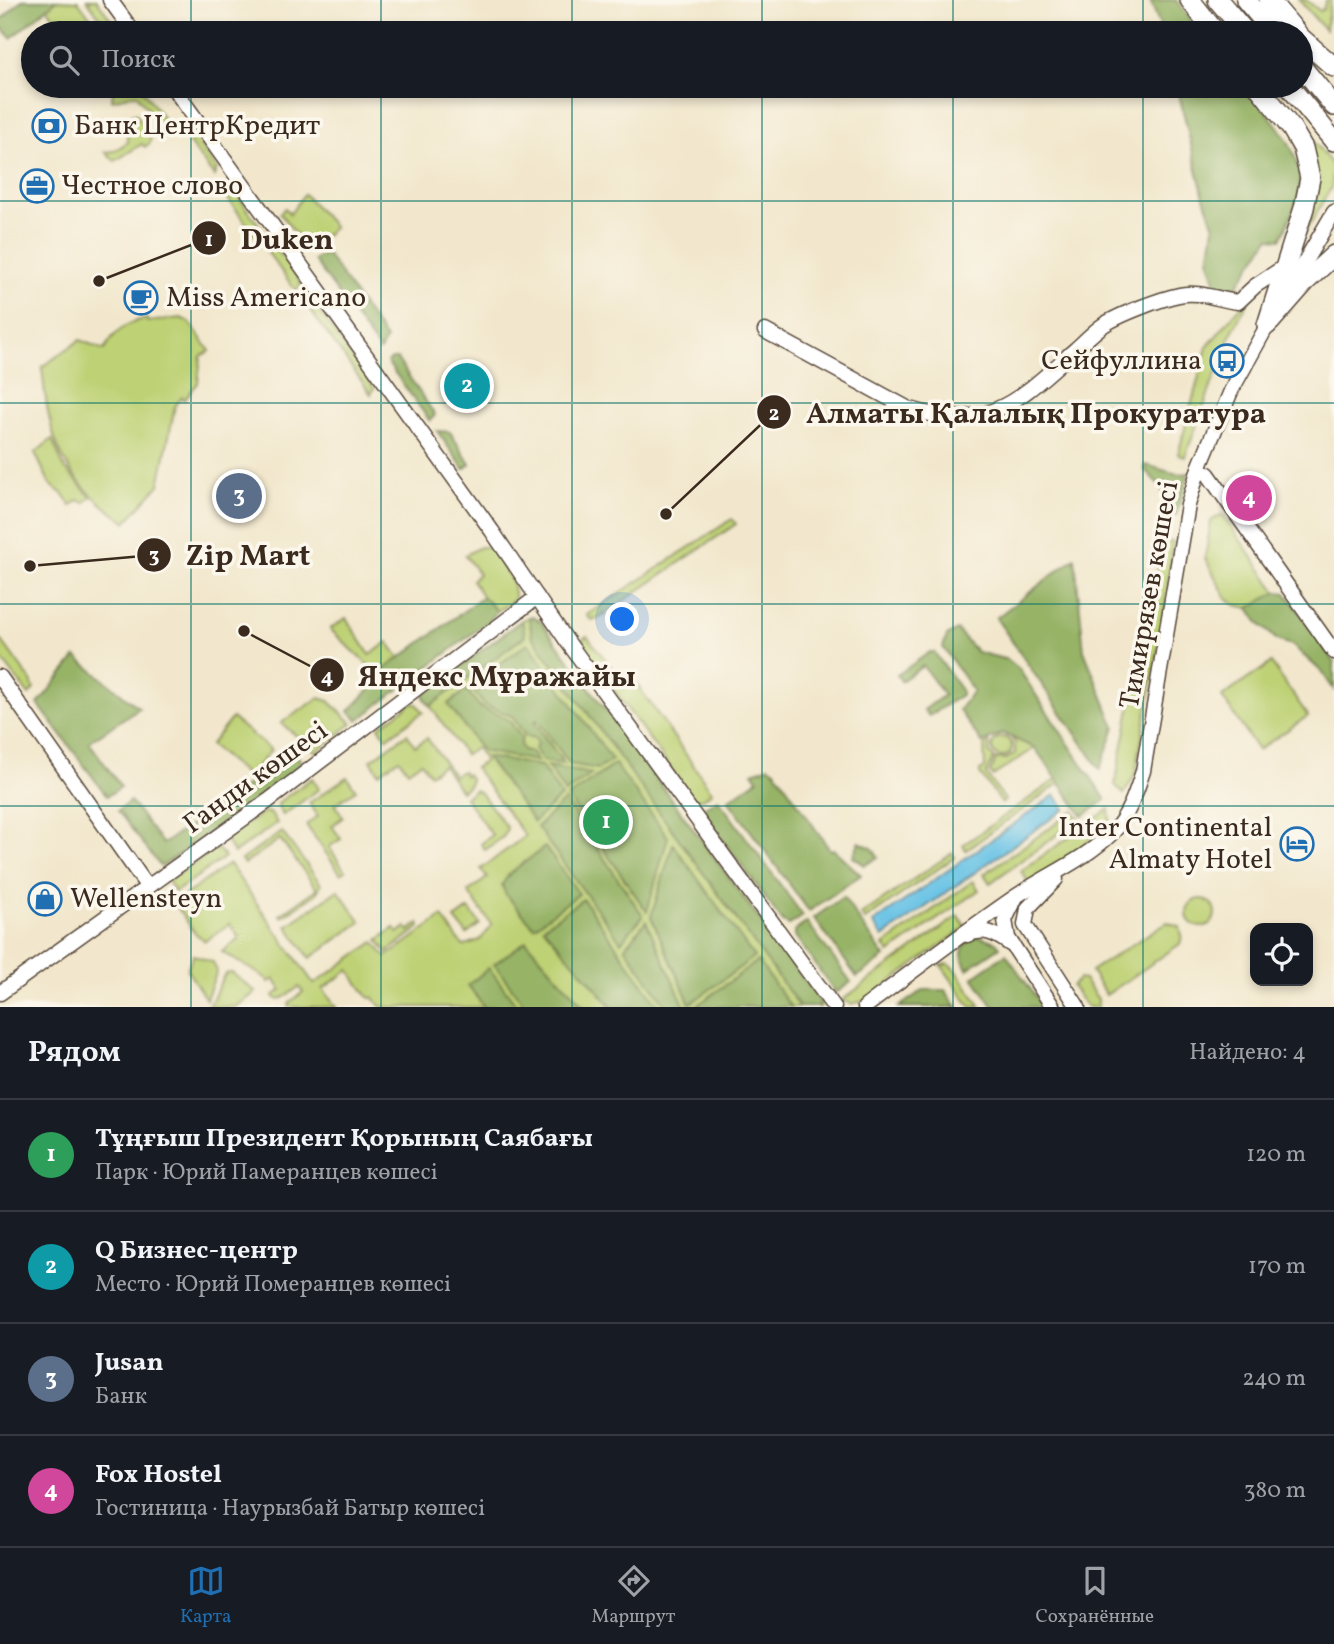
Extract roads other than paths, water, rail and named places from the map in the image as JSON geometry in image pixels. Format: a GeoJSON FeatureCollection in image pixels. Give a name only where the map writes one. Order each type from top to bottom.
{"type":"FeatureCollection","features":[{"type":"Feature","properties":{"kind":"main road"},"geometry":{"type":"LineString","coordinates":[[1190,0],[1207,21]]}},
{"type":"Feature","properties":{"kind":"main road"},"geometry":{"type":"LineString","coordinates":[[1219,0],[1236,21]]}},
{"type":"Feature","properties":{"kind":"main road"},"geometry":{"type":"LineString","coordinates":[[1246,0],[1264,21]]}},
{"type":"Feature","properties":{"kind":"main road"},"geometry":{"type":"LineString","coordinates":[[1269,0],[1287,21]]}},
{"type":"Feature","properties":{"kind":"main road"},"geometry":{"type":"LineString","coordinates":[[1313,49],[1334,67]]}},
{"type":"Feature","properties":{"kind":"main road"},"geometry":{"type":"LineString","coordinates":[[1313,81],[1334,106]]}},
{"type":"Feature","properties":{"kind":"main road"},"geometry":{"type":"LineString","coordinates":[[1267,98],[1303,148],[1308,164],[1309,188],[1267,325]]}},
{"type":"Feature","properties":{"kind":"main road"},"geometry":{"type":"LineString","coordinates":[[1299,98],[1334,141]]}},
{"type":"Feature","properties":{"kind":"main road"},"geometry":{"type":"LineString","coordinates":[[1267,325],[1306,281],[1334,255]]}},
{"type":"Feature","properties":{"kind":"street"},"geometry":{"type":"LineString","coordinates":[[110,0],[125,21]]}},
{"type":"Feature","properties":{"kind":"street"},"geometry":{"type":"LineString","coordinates":[[181,98],[492,531],[559,630],[834,1007]]}},
{"type":"Feature","properties":{"kind":"street","name":"Тимирязев көшесі"},"geometry":{"type":"LineString","coordinates":[[1078,1007],[1025,925],[1028,908],[1069,866],[1113,832],[1135,796],[1143,771],[1182,536],[1199,468],[1231,391],[1334,212]]}},
{"type":"Feature","properties":{"kind":"street"},"geometry":{"type":"LineString","coordinates":[[765,331],[907,408],[925,414],[984,416],[1027,393],[1104,325],[1179,295],[1192,293],[1238,302],[1255,286],[1284,267]]}},
{"type":"Feature","properties":{"kind":"street"},"geometry":{"type":"LineString","coordinates":[[1199,468],[1209,474],[1334,652]]}},
{"type":"Feature","properties":{"kind":"street","name":"Ганди көшесі"},"geometry":{"type":"LineString","coordinates":[[0,993],[320,763],[537,597]]}},
{"type":"Feature","properties":{"kind":"street"},"geometry":{"type":"LineString","coordinates":[[0,677],[97,811],[147,887]]}},
{"type":"Feature","properties":{"kind":"street","name":"Тимирязев көшесі"},"geometry":{"type":"LineString","coordinates":[[864,1007],[1018,895],[1069,866]]}},
{"type":"Feature","properties":{"kind":"street"},"geometry":{"type":"LineString","coordinates":[[1018,895],[1005,920],[1005,929],[1010,944],[1053,1007]]}},
{"type":"Feature","properties":{"kind":"street"},"geometry":{"type":"LineString","coordinates":[[953,941],[974,931],[983,931],[991,932],[1010,944]]}},
{"type":"Feature","properties":{"kind":"water"},"geometry":{"type":"Polygon","coordinates":[[[1055,795],[1065,809],[883,937],[873,923],[1055,795]]]}},
{"type":"Feature","properties":{"kind":"place","name":"Банк ЦентрКредит"},"geometry":{"type":"Point","coordinates":[49,126]}},
{"type":"Feature","properties":{"kind":"place","name":"Честное слово"},"geometry":{"type":"Point","coordinates":[37,186]}},
{"type":"Feature","properties":{"kind":"place","name":"Duken"},"geometry":{"type":"Point","coordinates":[99,281]}},
{"type":"Feature","properties":{"kind":"place","name":"Miss Americano"},"geometry":{"type":"Point","coordinates":[141,298]}},
{"type":"Feature","properties":{"kind":"place","name":"Сейфуллина"},"geometry":{"type":"Point","coordinates":[1227,361]}},
{"type":"Feature","properties":{"kind":"place","name":"Q Бизнес-центр"},"geometry":{"type":"Point","coordinates":[467,386]}},
{"type":"Feature","properties":{"kind":"place","name":"Jusan"},"geometry":{"type":"Point","coordinates":[239,496]}},
{"type":"Feature","properties":{"kind":"place","name":"Fox Hostel"},"geometry":{"type":"Point","coordinates":[1249,498]}},
{"type":"Feature","properties":{"kind":"place","name":"Алматы Қалалық Прокуратура"},"geometry":{"type":"Point","coordinates":[666,514]}},
{"type":"Feature","properties":{"kind":"place","name":"Zip Mart"},"geometry":{"type":"Point","coordinates":[30,566]}},
{"type":"Feature","properties":{"kind":"place","name":"Яндекс Мұражайы"},"geometry":{"type":"Point","coordinates":[244,631]}},
{"type":"Feature","properties":{"kind":"place","name":"Тұңғыш Президент Қорының Саябағы"},"geometry":{"type":"Point","coordinates":[606,822]}},
{"type":"Feature","properties":{"kind":"place","name":"Inter Continental Almaty Hotel"},"geometry":{"type":"Point","coordinates":[1297,844]}},
{"type":"Feature","properties":{"kind":"place","name":"Wellensteyn"},"geometry":{"type":"Point","coordinates":[45,899]}}]}
